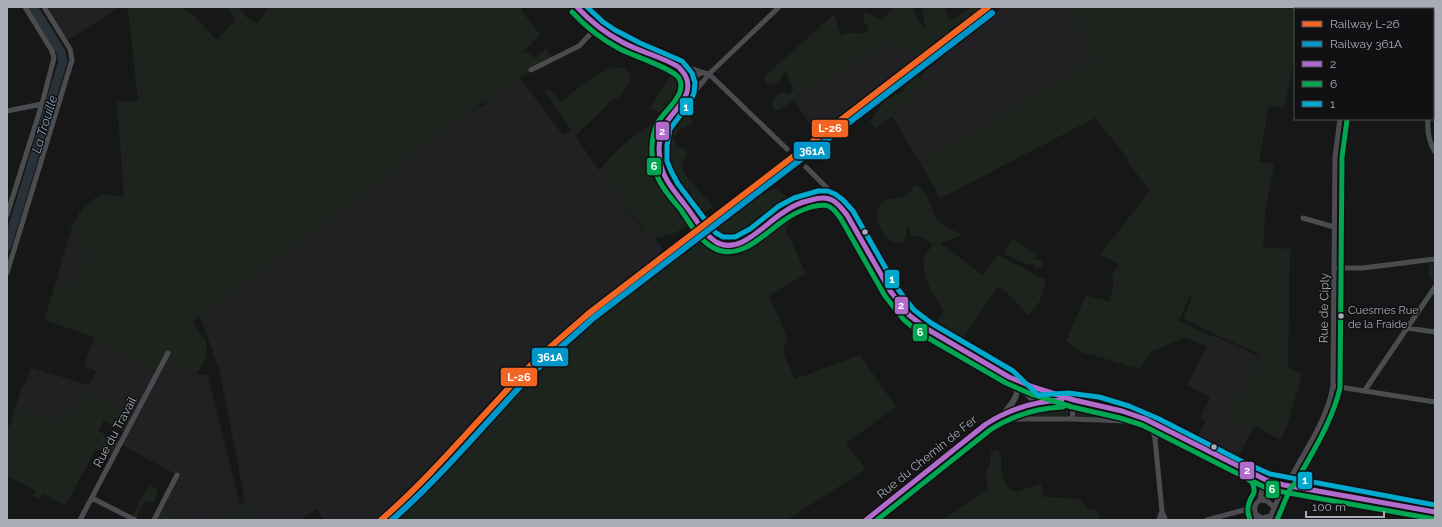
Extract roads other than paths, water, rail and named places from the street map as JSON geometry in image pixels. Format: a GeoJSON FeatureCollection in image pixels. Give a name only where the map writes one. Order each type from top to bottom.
{"type":"FeatureCollection","features":[{"type":"Feature","properties":{"kind":"main road"},"geometry":{"type":"LineString","coordinates":[[577,7],[587,19],[614,39],[679,67],[686,74],[689,83],[685,100],[664,126],[661,135],[660,163],[667,178],[712,240],[727,245],[736,244],[754,234],[783,213],[808,200],[829,198],[837,203],[847,215],[891,292],[909,315],[927,329],[1009,377],[1033,387],[1074,400],[1122,411],[1152,422],[1258,477],[1281,484],[1435,512]]}},
{"type":"Feature","properties":{"kind":"main road"},"geometry":{"type":"LineString","coordinates":[[1009,377],[1035,402]]}},
{"type":"Feature","properties":{"kind":"main road"},"geometry":{"type":"LineString","coordinates":[[1002,414],[1016,398],[1018,392],[1017,384]]}},
{"type":"Feature","properties":{"kind":"main road"},"geometry":{"type":"LineString","coordinates":[[1033,387],[1036,393],[1035,402]]}},
{"type":"Feature","properties":{"kind":"main road","name":"Rue du Chemin de Fer"},"geometry":{"type":"LineString","coordinates":[[866,520],[986,424],[1002,414],[1035,402],[1074,400]]}},
{"type":"Feature","properties":{"kind":"street"},"geometry":{"type":"LineString","coordinates":[[7,215],[42,104],[54,58],[52,51],[25,7]]}},
{"type":"Feature","properties":{"kind":"street"},"geometry":{"type":"LineString","coordinates":[[7,273],[71,68],[72,55],[66,42],[44,7]]}},
{"type":"Feature","properties":{"kind":"street"},"geometry":{"type":"LineString","coordinates":[[685,100],[709,74],[779,7]]}},
{"type":"Feature","properties":{"kind":"street"},"geometry":{"type":"LineString","coordinates":[[531,70],[579,46],[597,27]]}},
{"type":"Feature","properties":{"kind":"street"},"geometry":{"type":"LineString","coordinates":[[679,67],[685,66],[701,73],[709,74],[787,149]]}},
{"type":"Feature","properties":{"kind":"street"},"geometry":{"type":"LineString","coordinates":[[689,83],[701,73]]}},
{"type":"Feature","properties":{"kind":"street"},"geometry":{"type":"LineString","coordinates":[[689,83],[702,83]]}},
{"type":"Feature","properties":{"kind":"street"},"geometry":{"type":"LineString","coordinates":[[7,111],[42,104]]}},
{"type":"Feature","properties":{"kind":"street","name":"Rue de Ciply"},"geometry":{"type":"LineString","coordinates":[[1281,484],[1290,479],[1323,420],[1333,386],[1335,157],[1340,120]]}},
{"type":"Feature","properties":{"kind":"street"},"geometry":{"type":"LineString","coordinates":[[1428,120],[1430,143],[1435,152]]}},
{"type":"Feature","properties":{"kind":"street"},"geometry":{"type":"LineString","coordinates":[[806,167],[826,187],[837,203]]}},
{"type":"Feature","properties":{"kind":"street"},"geometry":{"type":"LineString","coordinates":[[1303,218],[1334,227]]}},
{"type":"Feature","properties":{"kind":"street"},"geometry":{"type":"LineString","coordinates":[[1334,268],[1363,268],[1435,259]]}},
{"type":"Feature","properties":{"kind":"street"},"geometry":{"type":"LineString","coordinates":[[1365,390],[1435,287]]}},
{"type":"Feature","properties":{"kind":"street"},"geometry":{"type":"LineString","coordinates":[[1407,328],[1435,332]]}},
{"type":"Feature","properties":{"kind":"street","name":"Rue du Travail"},"geometry":{"type":"LineString","coordinates":[[80,520],[168,353]]}},
{"type":"Feature","properties":{"kind":"street"},"geometry":{"type":"LineString","coordinates":[[1333,386],[1435,402]]}},
{"type":"Feature","properties":{"kind":"street"},"geometry":{"type":"LineString","coordinates":[[1072,419],[1074,400]]}},
{"type":"Feature","properties":{"kind":"street"},"geometry":{"type":"LineString","coordinates":[[1002,414],[1010,419],[1126,421],[1142,426],[1152,422],[1163,520]]}},
{"type":"Feature","properties":{"kind":"street"},"geometry":{"type":"LineString","coordinates":[[1155,439],[1164,428]]}},
{"type":"Feature","properties":{"kind":"street"},"geometry":{"type":"LineString","coordinates":[[154,520],[177,475]]}},
{"type":"Feature","properties":{"kind":"street"},"geometry":{"type":"LineString","coordinates":[[1258,477],[1262,490],[1262,500]]}},
{"type":"Feature","properties":{"kind":"street"},"geometry":{"type":"LineString","coordinates":[[1207,520],[1255,507],[1256,504],[1281,484]]}},
{"type":"Feature","properties":{"kind":"street"},"geometry":{"type":"LineString","coordinates":[[1256,514],[1262,518],[1270,518],[1281,484]]}},
{"type":"Feature","properties":{"kind":"street"},"geometry":{"type":"LineString","coordinates":[[92,498],[135,520]]}},
{"type":"Feature","properties":{"kind":"street"},"geometry":{"type":"LineString","coordinates":[[1262,500],[1270,502],[1274,507]]}},
{"type":"Feature","properties":{"kind":"street"},"geometry":{"type":"LineString","coordinates":[[1255,507],[1257,520]]}},
{"type":"Feature","properties":{"kind":"waterway","name":"La Trouille"},"geometry":{"type":"LineString","coordinates":[[7,246],[63,61],[61,52],[33,7]]}},
{"type":"Feature","properties":{"kind":"rail line","name":"L-26"},"geometry":{"type":"LineString","coordinates":[[381,520],[438,465],[527,369],[588,314],[988,7]]}},
{"type":"Feature","properties":{"kind":"rail line","name":"361A"},"geometry":{"type":"LineString","coordinates":[[392,520],[428,486],[538,368],[592,319],[992,13]]}},
{"type":"Feature","properties":{"kind":"place","name":"Cuesmes Rue de la Fraide"},"geometry":{"type":"Point","coordinates":[1341,316]}}]}
